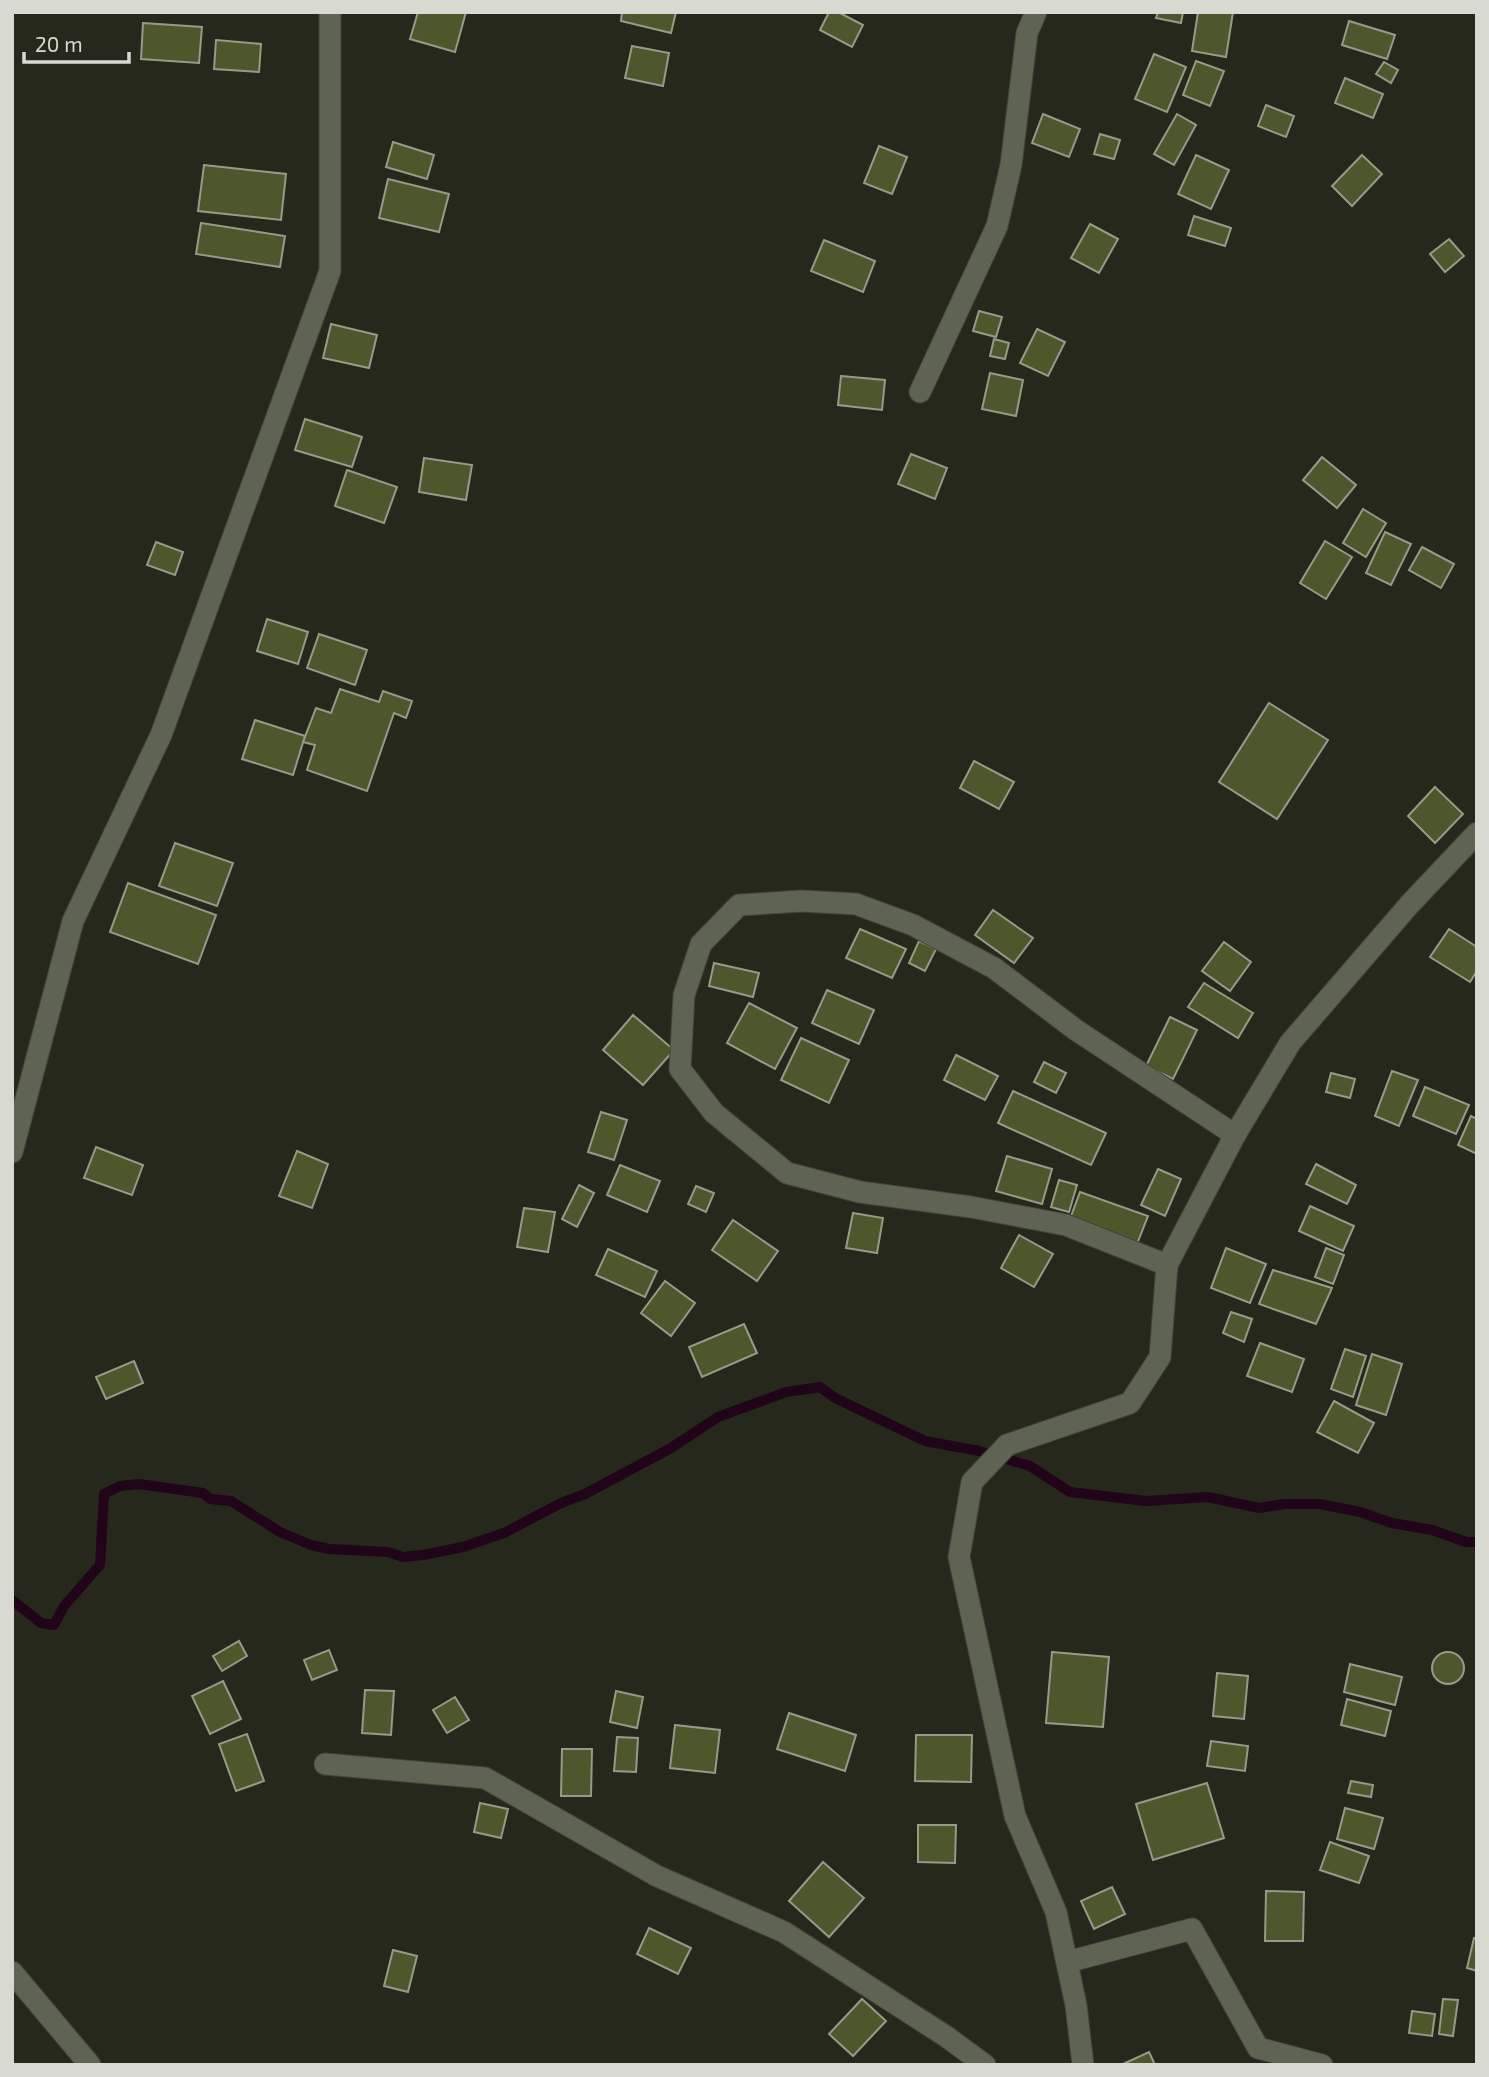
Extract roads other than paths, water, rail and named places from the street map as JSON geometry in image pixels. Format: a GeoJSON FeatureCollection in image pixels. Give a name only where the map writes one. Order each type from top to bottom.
{"type":"FeatureCollection","features":[{"type":"Feature","properties":{"kind":"street"},"geometry":{"type":"LineString","coordinates":[[12,1152],[73,921],[160,735],[330,271],[330,12]]}},
{"type":"Feature","properties":{"kind":"street"},"geometry":{"type":"LineString","coordinates":[[920,392],[997,226],[1011,166],[1027,33],[1036,12]]}},
{"type":"Feature","properties":{"kind":"street"},"geometry":{"type":"LineString","coordinates":[[1083,2065],[1076,2005],[1056,1912],[1015,1816],[959,1557],[972,1482],[1007,1445],[1130,1403],[1160,1357],[1167,1265],[1235,1135],[1290,1043],[1409,905],[1477,833]]}},
{"type":"Feature","properties":{"kind":"street"},"geometry":{"type":"LineString","coordinates":[[1167,1265],[1066,1225],[971,1207],[860,1192],[787,1173],[714,1113],[680,1069],[684,995],[701,944],[739,905],[802,901],[856,904],[913,925],[994,968],[1076,1030],[1235,1135]]}},
{"type":"Feature","properties":{"kind":"street"},"geometry":{"type":"LineString","coordinates":[[325,1764],[485,1777],[657,1876],[784,1932],[947,2037],[985,2065]]}},
{"type":"Feature","properties":{"kind":"street"},"geometry":{"type":"LineString","coordinates":[[1068,1962],[1192,1929],[1258,2048],[1322,2065]]}},
{"type":"Feature","properties":{"kind":"street"},"geometry":{"type":"LineString","coordinates":[[12,1972],[90,2065]]}},
{"type":"Feature","properties":{"kind":"waterway"},"geometry":{"type":"LineString","coordinates":[[12,1600],[41,1623],[54,1625],[64,1606],[100,1565],[104,1494],[120,1486],[139,1484],[203,1493],[210,1499],[231,1501],[280,1532],[311,1545],[329,1549],[388,1552],[403,1557],[423,1555],[463,1547],[504,1533],[671,1448],[718,1417],[786,1392],[820,1387],[835,1398],[925,1441],[979,1451],[1030,1466],[1070,1492],[1146,1501],[1208,1497],[1259,1508],[1284,1504],[1320,1504],[1360,1512],[1392,1523],[1432,1530],[1466,1542],[1477,1542]]}}]}
